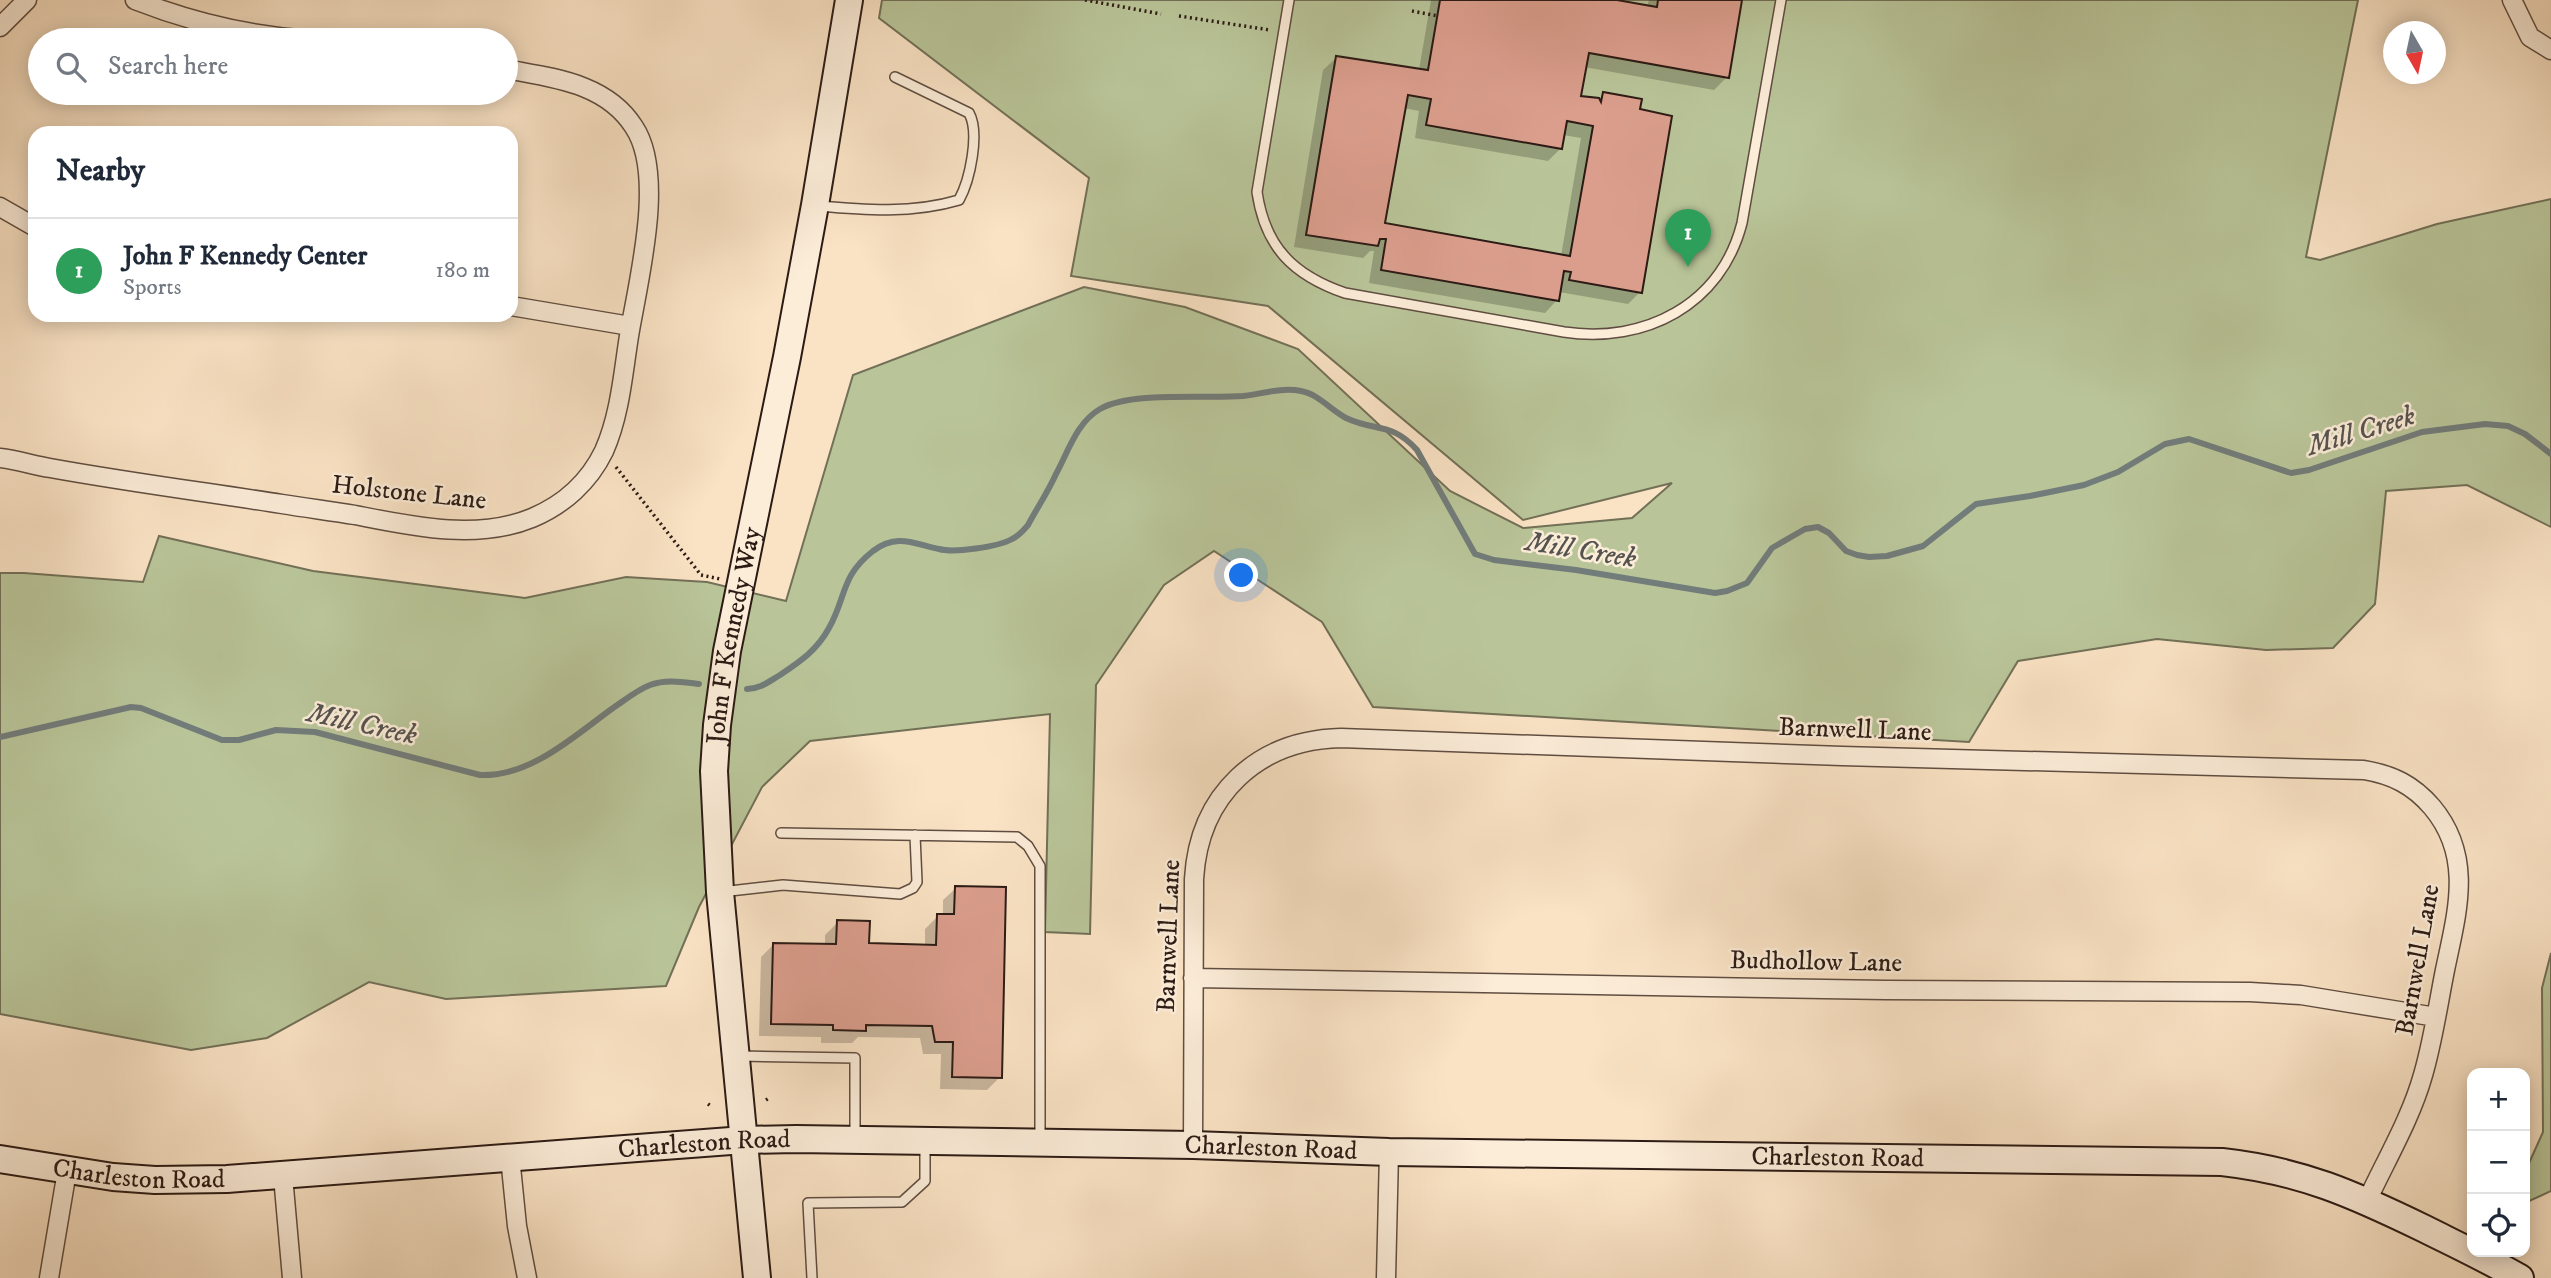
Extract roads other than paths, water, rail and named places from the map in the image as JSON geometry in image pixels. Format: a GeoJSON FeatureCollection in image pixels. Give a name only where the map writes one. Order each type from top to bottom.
{"type":"FeatureCollection","features":[{"type":"Feature","properties":{"kind":"street"},"geometry":{"type":"LineString","coordinates":[[0,27],[27,0]]}},
{"type":"Feature","properties":{"kind":"street"},"geometry":{"type":"LineString","coordinates":[[135,0],[191,20],[229,28]]}},
{"type":"Feature","properties":{"kind":"street","name":"John F Kennedy Way"},"geometry":{"type":"LineString","coordinates":[[757,1278],[720,892],[715,771],[723,675],[788,357],[849,0]]}},
{"type":"Feature","properties":{"kind":"street"},"geometry":{"type":"LineString","coordinates":[[2512,0],[2530,37],[2551,50]]}},
{"type":"Feature","properties":{"kind":"street","name":"Holstone Lane"},"geometry":{"type":"LineString","coordinates":[[0,458],[392,522],[472,531],[502,527],[532,518],[559,503],[582,483],[603,452],[618,401],[640,279],[648,184],[646,155],[635,128],[618,106],[597,91],[518,72]]}},
{"type":"Feature","properties":{"kind":"street"},"geometry":{"type":"LineString","coordinates":[[0,207],[28,223]]}},
{"type":"Feature","properties":{"kind":"street"},"geometry":{"type":"LineString","coordinates":[[518,307],[631,326]]}},
{"type":"Feature","properties":{"kind":"street","name":"Barnwell Lane"},"geometry":{"type":"LineString","coordinates":[[1193,1145],[1196,860],[1208,820],[1222,795],[1252,765],[1268,755],[1305,741],[1355,739],[1828,756],[2364,770],[2395,777],[2423,797],[2444,823],[2459,863],[2458,897],[2423,1075],[2367,1201]]}},
{"type":"Feature","properties":{"kind":"street","name":"Budhollow Lane"},"geometry":{"type":"LineString","coordinates":[[1193,978],[1872,990],[2250,992],[2301,995],[2436,1017]]}},
{"type":"Feature","properties":{"kind":"street","name":"Charleston Road"},"geometry":{"type":"LineString","coordinates":[[0,1159],[67,1171],[155,1180],[227,1180],[744,1140],[1193,1145],[1389,1152],[2222,1162],[2300,1176],[2367,1201],[2494,1262],[2520,1278]]}},
{"type":"Feature","properties":{"kind":"street"},"geometry":{"type":"LineString","coordinates":[[1386,1278],[1389,1152]]}},
{"type":"Feature","properties":{"kind":"street"},"geometry":{"type":"LineString","coordinates":[[510,1157],[517,1226],[527,1278]]}},
{"type":"Feature","properties":{"kind":"street"},"geometry":{"type":"LineString","coordinates":[[49,1278],[67,1171]]}},
{"type":"Feature","properties":{"kind":"street"},"geometry":{"type":"LineString","coordinates":[[283,1176],[292,1278]]}},
{"type":"Feature","properties":{"kind":"lane"},"geometry":{"type":"LineString","coordinates":[[1289,0],[1257,192],[1269,236],[1287,260],[1313,279],[1345,293],[1564,332],[1596,335],[1612,334],[1679,312],[1707,290],[1729,260],[1742,223],[1781,0]]}},
{"type":"Feature","properties":{"kind":"lane"},"geometry":{"type":"LineString","coordinates":[[815,205],[874,211],[938,206],[959,200],[965,189],[975,133],[974,122],[969,113],[895,77]]}},
{"type":"Feature","properties":{"kind":"lane"},"geometry":{"type":"LineString","coordinates":[[781,833],[1017,836],[1028,846],[1040,866],[1040,1143]]}},
{"type":"Feature","properties":{"kind":"lane"},"geometry":{"type":"LineString","coordinates":[[720,892],[783,885],[900,894],[913,888],[917,882],[915,835]]}},
{"type":"Feature","properties":{"kind":"lane"},"geometry":{"type":"LineString","coordinates":[[736,1056],[855,1058],[855,1140]]}},
{"type":"Feature","properties":{"kind":"lane"},"geometry":{"type":"LineString","coordinates":[[812,1278],[808,1203],[902,1202],[925,1181],[925,1142]]}},
{"type":"Feature","properties":{"kind":"waterway","name":"Mill Creek"},"geometry":{"type":"LineString","coordinates":[[747,689],[768,683],[814,649],[835,617],[849,578],[862,560],[873,551],[898,541],[946,550],[965,550],[987,547],[1019,535],[1028,525],[1085,422],[1100,409],[1130,400],[1243,396],[1286,390],[1307,393],[1346,418],[1391,431],[1408,441],[1417,450],[1475,554],[1494,560],[1576,570],[1715,593],[1747,583],[1772,548],[1805,529],[1818,527],[1829,533],[1846,551],[1857,555],[1887,556],[1923,546],[1976,504],[2084,485],[2118,472],[2165,444],[2189,439],[2291,473],[2309,470],[2422,432],[2485,424],[2508,426],[2525,434],[2551,454]]}},
{"type":"Feature","properties":{"kind":"waterway","name":"Mill Creek"},"geometry":{"type":"LineString","coordinates":[[0,737],[131,707],[141,708],[222,740],[239,740],[276,730],[315,732],[480,775],[499,774],[517,769],[551,753],[645,687],[668,682],[699,684]]}},
{"type":"Feature","properties":{"kind":"place","name":"John F Kennedy Center"},"geometry":{"type":"Point","coordinates":[1688,267]}}]}
